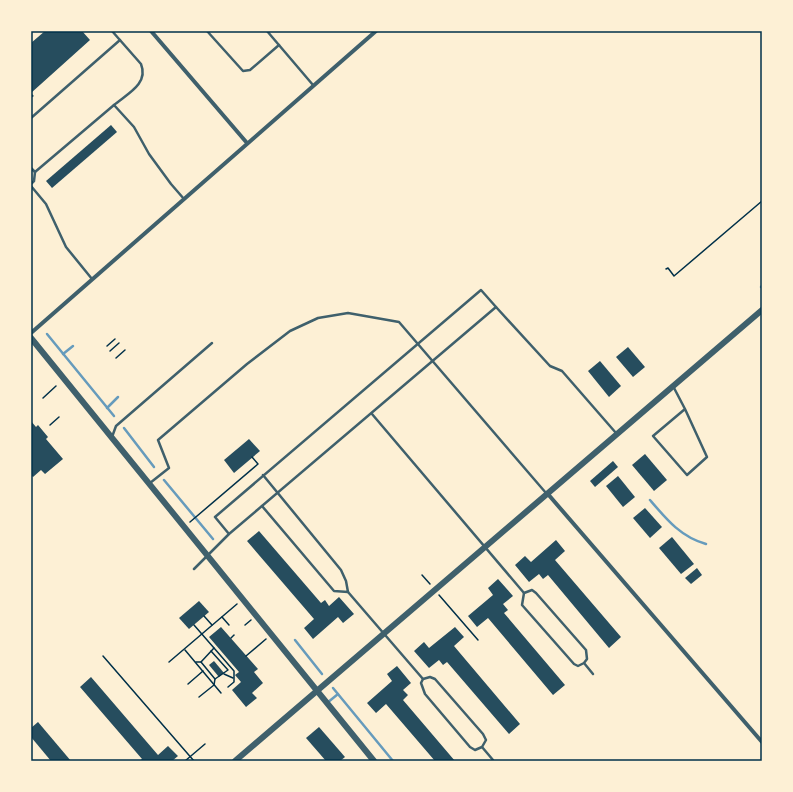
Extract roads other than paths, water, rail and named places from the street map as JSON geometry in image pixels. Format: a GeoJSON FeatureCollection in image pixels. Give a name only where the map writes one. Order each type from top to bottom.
{"type":"FeatureCollection","features":[{"type":"Feature","properties":{"kind":"street"},"geometry":{"type":"LineString","coordinates":[[151,31],[247,143]]}},
{"type":"Feature","properties":{"kind":"street"},"geometry":{"type":"LineString","coordinates":[[31,333],[376,31]]}},
{"type":"Feature","properties":{"kind":"street"},"geometry":{"type":"LineString","coordinates":[[235,761],[546,493],[762,310]]}},
{"type":"Feature","properties":{"kind":"street"},"geometry":{"type":"LineString","coordinates":[[31,338],[374,761]]}},
{"type":"Feature","properties":{"kind":"street"},"geometry":{"type":"LineString","coordinates":[[546,493],[762,742]]}},
{"type":"Feature","properties":{"kind":"lane"},"geometry":{"type":"LineString","coordinates":[[93,280],[66,247],[46,204],[31,185],[34,181],[35,172],[140,83],[144,71],[141,64],[112,31]]}},
{"type":"Feature","properties":{"kind":"lane"},"geometry":{"type":"LineString","coordinates":[[207,31],[243,71],[250,70],[279,45]]}},
{"type":"Feature","properties":{"kind":"lane"},"geometry":{"type":"LineString","coordinates":[[267,31],[314,86]]}},
{"type":"Feature","properties":{"kind":"lane"},"geometry":{"type":"LineString","coordinates":[[31,118],[120,40]]}},
{"type":"Feature","properties":{"kind":"lane"},"geometry":{"type":"LineString","coordinates":[[114,105],[134,128],[149,154],[184,199]]}},
{"type":"Feature","properties":{"kind":"lane"},"geometry":{"type":"LineString","coordinates":[[31,168],[35,172]]}},
{"type":"Feature","properties":{"kind":"lane"},"geometry":{"type":"LineString","coordinates":[[230,534],[215,517],[481,290],[550,366],[562,372],[617,433]]}},
{"type":"Feature","properties":{"kind":"lane"},"geometry":{"type":"LineString","coordinates":[[194,569],[207,555],[262,506],[496,307]]}},
{"type":"Feature","properties":{"kind":"lane"},"geometry":{"type":"LineString","coordinates":[[150,483],[169,468],[158,440],[247,364],[290,331],[318,318],[348,313],[400,322],[546,493]]}},
{"type":"Feature","properties":{"kind":"lane"},"geometry":{"type":"LineString","coordinates":[[111,437],[116,426],[212,343]]}},
{"type":"Feature","properties":{"kind":"lane"},"geometry":{"type":"LineString","coordinates":[[673,386],[685,409],[707,457],[687,475],[654,436],[685,409]]}},
{"type":"Feature","properties":{"kind":"lane"},"geometry":{"type":"LineString","coordinates":[[372,414],[524,593],[522,605],[574,664],[578,666],[584,663],[587,658],[586,650],[536,593],[532,590],[524,593]]}},
{"type":"Feature","properties":{"kind":"lane"},"geometry":{"type":"LineString","coordinates":[[263,475],[340,570],[346,581],[348,592],[423,679]]}},
{"type":"Feature","properties":{"kind":"lane"},"geometry":{"type":"LineString","coordinates":[[262,506],[334,591],[348,592]]}},
{"type":"Feature","properties":{"kind":"lane"},"geometry":{"type":"LineString","coordinates":[[584,663],[593,674]]}},
{"type":"Feature","properties":{"kind":"lane"},"geometry":{"type":"LineString","coordinates":[[430,677],[435,679],[483,734],[486,740],[482,747],[475,750],[470,747],[425,694],[421,687],[423,679],[430,677]]}},
{"type":"Feature","properties":{"kind":"lane"},"geometry":{"type":"LineString","coordinates":[[482,747],[494,760]]}},
{"type":"Feature","properties":{"kind":"waterway"},"geometry":{"type":"LineString","coordinates":[[47,334],[114,416]]}},
{"type":"Feature","properties":{"kind":"waterway"},"geometry":{"type":"LineString","coordinates":[[63,354],[73,346]]}},
{"type":"Feature","properties":{"kind":"waterway"},"geometry":{"type":"LineString","coordinates":[[107,408],[118,397]]}},
{"type":"Feature","properties":{"kind":"waterway"},"geometry":{"type":"LineString","coordinates":[[124,428],[154,467]]}},
{"type":"Feature","properties":{"kind":"waterway"},"geometry":{"type":"LineString","coordinates":[[164,480],[213,539]]}},
{"type":"Feature","properties":{"kind":"waterway"},"geometry":{"type":"LineString","coordinates":[[650,500],[675,527],[689,537],[706,544]]}},
{"type":"Feature","properties":{"kind":"waterway"},"geometry":{"type":"LineString","coordinates":[[295,640],[322,674]]}},
{"type":"Feature","properties":{"kind":"waterway"},"geometry":{"type":"LineString","coordinates":[[333,688],[393,761]]}},
{"type":"Feature","properties":{"kind":"waterway"},"geometry":{"type":"LineString","coordinates":[[327,703],[338,694]]}}]}
